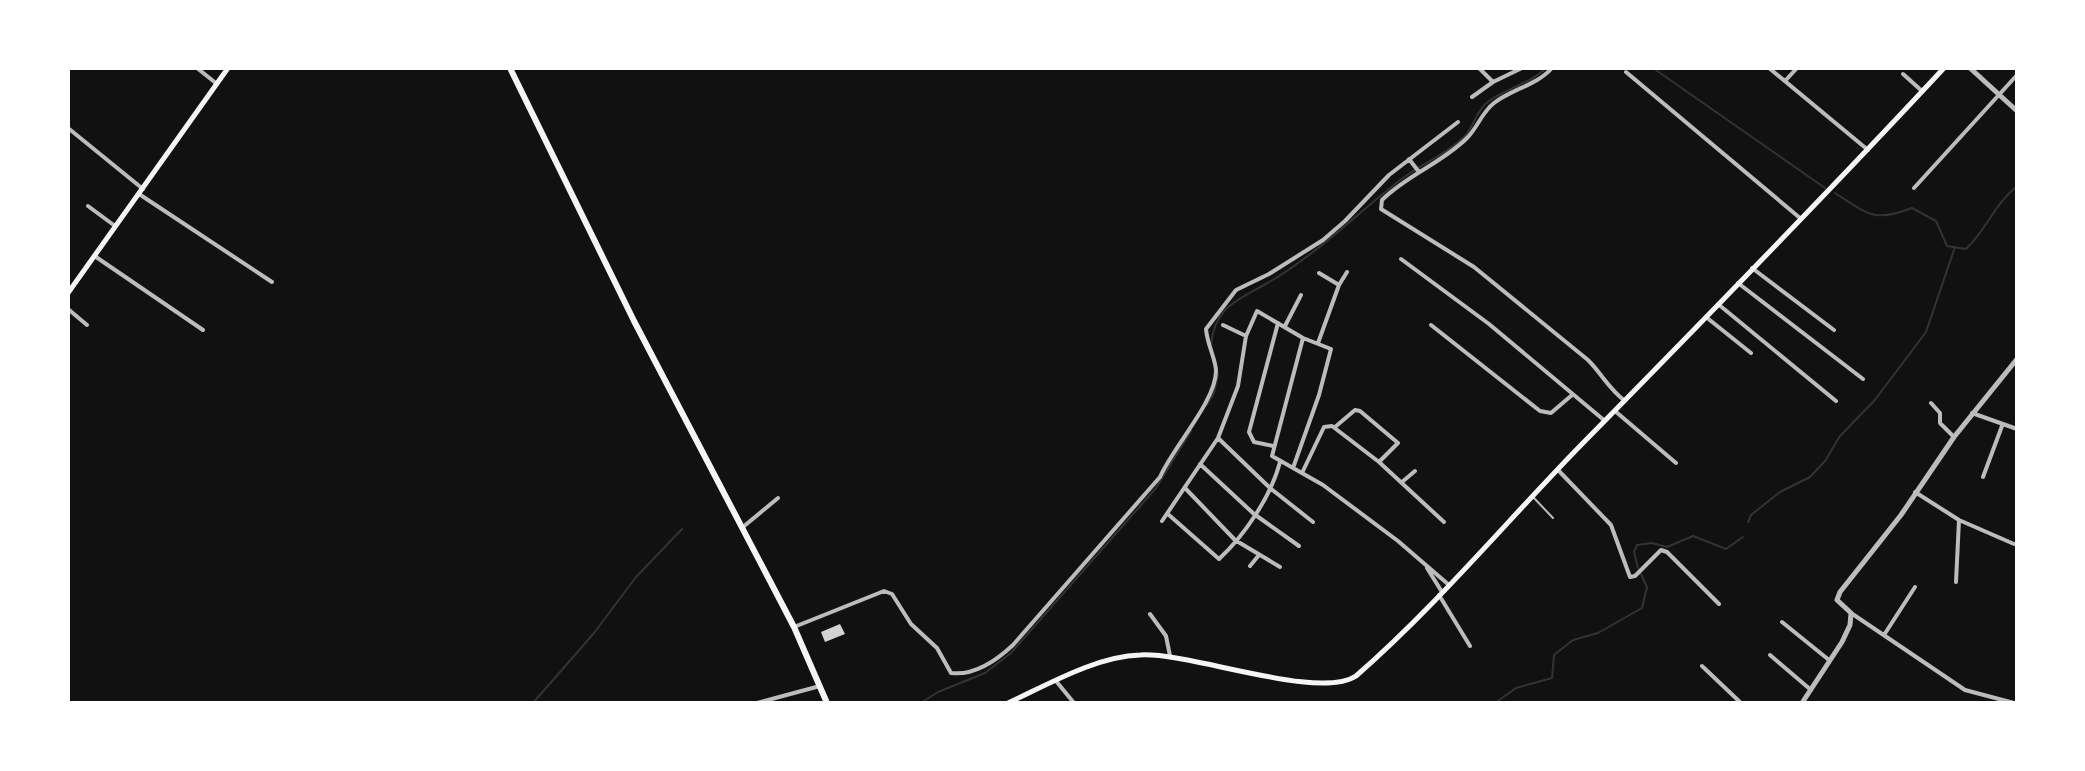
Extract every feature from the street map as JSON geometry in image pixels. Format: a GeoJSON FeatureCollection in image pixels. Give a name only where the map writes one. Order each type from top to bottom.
{"type":"FeatureCollection","features":[{"type":"Feature","properties":{"kind":"highway"},"geometry":{"type":"LineString","coordinates":[[510,68],[634,321],[794,627],[827,703]]}},
{"type":"Feature","properties":{"kind":"main road"},"geometry":{"type":"LineString","coordinates":[[69,289],[96,257],[228,68]]}},
{"type":"Feature","properties":{"kind":"main road"},"geometry":{"type":"LineString","coordinates":[[1008,703],[1056,681],[1129,656],[1170,656],[1292,679],[1342,683],[1356,676],[1449,585],[1944,68]]}},
{"type":"Feature","properties":{"kind":"street"},"geometry":{"type":"LineString","coordinates":[[197,68],[217,84]]}},
{"type":"Feature","properties":{"kind":"street"},"geometry":{"type":"LineString","coordinates":[[1479,68],[1493,82]]}},
{"type":"Feature","properties":{"kind":"street"},"geometry":{"type":"LineString","coordinates":[[1472,97],[1493,82],[1522,68]]}},
{"type":"Feature","properties":{"kind":"street"},"geometry":{"type":"LineString","coordinates":[[1552,68],[1542,77],[1515,89],[1491,105],[1467,138],[1382,200],[1382,211],[1443,247],[1501,287],[1588,360],[1608,387],[1625,401]]}},
{"type":"Feature","properties":{"kind":"street"},"geometry":{"type":"LineString","coordinates":[[1769,68],[1868,150]]}},
{"type":"Feature","properties":{"kind":"street"},"geometry":{"type":"LineString","coordinates":[[1784,81],[1797,68]]}},
{"type":"Feature","properties":{"kind":"street"},"geometry":{"type":"LineString","coordinates":[[1970,68],[2017,111]]}},
{"type":"Feature","properties":{"kind":"street"},"geometry":{"type":"LineString","coordinates":[[1626,72],[1800,218]]}},
{"type":"Feature","properties":{"kind":"street"},"geometry":{"type":"LineString","coordinates":[[1903,74],[1922,91]]}},
{"type":"Feature","properties":{"kind":"street"},"geometry":{"type":"LineString","coordinates":[[1914,188],[2017,75]]}},
{"type":"Feature","properties":{"kind":"street"},"geometry":{"type":"LineString","coordinates":[[794,627],[884,591],[888,592],[911,624],[937,648],[951,673],[968,672],[999,658],[1160,477],[1215,381],[1216,366],[1207,340],[1207,324],[1236,290],[1269,274],[1323,240],[1389,175],[1458,122]]}},
{"type":"Feature","properties":{"kind":"street"},"geometry":{"type":"LineString","coordinates":[[68,128],[141,192],[272,282]]}},
{"type":"Feature","properties":{"kind":"street"},"geometry":{"type":"LineString","coordinates":[[1409,159],[1419,172]]}},
{"type":"Feature","properties":{"kind":"street"},"geometry":{"type":"LineString","coordinates":[[88,206],[116,228]]}},
{"type":"Feature","properties":{"kind":"street"},"geometry":{"type":"LineString","coordinates":[[96,257],[203,330]]}},
{"type":"Feature","properties":{"kind":"street"},"geometry":{"type":"LineString","coordinates":[[1401,259],[1489,324],[1605,421]]}},
{"type":"Feature","properties":{"kind":"street"},"geometry":{"type":"LineString","coordinates":[[1752,268],[1834,330]]}},
{"type":"Feature","properties":{"kind":"street"},"geometry":{"type":"LineString","coordinates":[[1318,343],[1339,285],[1347,272]]}},
{"type":"Feature","properties":{"kind":"street"},"geometry":{"type":"LineString","coordinates":[[1319,273],[1339,285]]}},
{"type":"Feature","properties":{"kind":"street"},"geometry":{"type":"LineString","coordinates":[[1738,283],[1863,379]]}},
{"type":"Feature","properties":{"kind":"street"},"geometry":{"type":"LineString","coordinates":[[1285,326],[1301,295]]}},
{"type":"Feature","properties":{"kind":"street"},"geometry":{"type":"LineString","coordinates":[[1718,304],[1836,401]]}},
{"type":"Feature","properties":{"kind":"street"},"geometry":{"type":"LineString","coordinates":[[68,309],[87,325]]}},
{"type":"Feature","properties":{"kind":"street"},"geometry":{"type":"LineString","coordinates":[[1162,521],[1169,515],[1218,438],[1238,386],[1246,336],[1257,311],[1303,338],[1328,347],[1331,353],[1293,468]]}},
{"type":"Feature","properties":{"kind":"street"},"geometry":{"type":"LineString","coordinates":[[1706,317],[1751,353]]}},
{"type":"Feature","properties":{"kind":"street"},"geometry":{"type":"LineString","coordinates":[[1273,446],[1254,442],[1249,432],[1278,322]]}},
{"type":"Feature","properties":{"kind":"street"},"geometry":{"type":"LineString","coordinates":[[1223,325],[1246,336]]}},
{"type":"Feature","properties":{"kind":"street"},"geometry":{"type":"LineString","coordinates":[[1431,325],[1540,411],[1551,413],[1572,395]]}},
{"type":"Feature","properties":{"kind":"street"},"geometry":{"type":"LineString","coordinates":[[1303,338],[1271,455],[1323,485],[1398,541],[1449,585]]}},
{"type":"Feature","properties":{"kind":"street"},"geometry":{"type":"LineString","coordinates":[[2014,703],[1965,690],[1851,613],[1837,600],[1840,592],[1901,515],[1954,437],[2017,359]]}},
{"type":"Feature","properties":{"kind":"street"},"geometry":{"type":"LineString","coordinates":[[1931,403],[1940,413],[1940,423],[1954,437]]}},
{"type":"Feature","properties":{"kind":"street"},"geometry":{"type":"LineString","coordinates":[[1335,427],[1355,410],[1360,411],[1398,443],[1379,462]]}},
{"type":"Feature","properties":{"kind":"street"},"geometry":{"type":"LineString","coordinates":[[1615,411],[1676,463]]}},
{"type":"Feature","properties":{"kind":"street"},"geometry":{"type":"LineString","coordinates":[[1972,413],[2017,429]]}},
{"type":"Feature","properties":{"kind":"street"},"geometry":{"type":"LineString","coordinates":[[1983,477],[2002,426]]}},
{"type":"Feature","properties":{"kind":"street"},"geometry":{"type":"LineString","coordinates":[[1302,473],[1324,427],[1335,427],[1402,482],[1444,522]]}},
{"type":"Feature","properties":{"kind":"street"},"geometry":{"type":"LineString","coordinates":[[1218,438],[1270,488],[1313,522]]}},
{"type":"Feature","properties":{"kind":"street"},"geometry":{"type":"LineString","coordinates":[[1169,515],[1217,558],[1221,558],[1270,488],[1280,462]]}},
{"type":"Feature","properties":{"kind":"street"},"geometry":{"type":"LineString","coordinates":[[1200,464],[1254,514],[1299,546]]}},
{"type":"Feature","properties":{"kind":"street"},"geometry":{"type":"LineString","coordinates":[[1558,470],[1611,525],[1630,577],[1635,576],[1661,550],[1667,552],[1719,604]]}},
{"type":"Feature","properties":{"kind":"street"},"geometry":{"type":"LineString","coordinates":[[1402,482],[1415,471]]}},
{"type":"Feature","properties":{"kind":"street"},"geometry":{"type":"LineString","coordinates":[[1185,488],[1235,540],[1280,567]]}},
{"type":"Feature","properties":{"kind":"street"},"geometry":{"type":"LineString","coordinates":[[1915,492],[1959,520],[2014,544]]}},
{"type":"Feature","properties":{"kind":"street"},"geometry":{"type":"LineString","coordinates":[[741,528],[778,498]]}},
{"type":"Feature","properties":{"kind":"street"},"geometry":{"type":"LineString","coordinates":[[1956,582],[1959,520]]}},
{"type":"Feature","properties":{"kind":"street"},"geometry":{"type":"LineString","coordinates":[[1250,566],[1259,555]]}},
{"type":"Feature","properties":{"kind":"street"},"geometry":{"type":"LineString","coordinates":[[1426,566],[1470,646]]}},
{"type":"Feature","properties":{"kind":"street"},"geometry":{"type":"LineString","coordinates":[[1884,635],[1915,587]]}},
{"type":"Feature","properties":{"kind":"street"},"geometry":{"type":"LineString","coordinates":[[1802,703],[1849,629],[1851,613]]}},
{"type":"Feature","properties":{"kind":"street"},"geometry":{"type":"LineString","coordinates":[[1150,614],[1166,636],[1170,656]]}},
{"type":"Feature","properties":{"kind":"street"},"geometry":{"type":"LineString","coordinates":[[1782,622],[1829,660]]}},
{"type":"Feature","properties":{"kind":"street"},"geometry":{"type":"LineString","coordinates":[[1770,655],[1811,690]]}},
{"type":"Feature","properties":{"kind":"street"},"geometry":{"type":"LineString","coordinates":[[1702,666],[1741,703]]}},
{"type":"Feature","properties":{"kind":"street"},"geometry":{"type":"LineString","coordinates":[[1056,681],[1074,703]]}},
{"type":"Feature","properties":{"kind":"street"},"geometry":{"type":"LineString","coordinates":[[757,703],[820,686]]}},
{"type":"Feature","properties":{"kind":"lane"},"geometry":{"type":"LineString","coordinates":[[1532,496],[1553,518]]}},
{"type":"Feature","properties":{"kind":"building"},"geometry":{"type":"Polygon","coordinates":[[[840,624],[845,634],[825,642],[821,632],[840,624]]]}},
{"type":"Feature","properties":{"kind":"waterway"},"geometry":{"type":"LineString","coordinates":[[1211,345],[1221,314],[1235,302],[1300,262],[1399,181],[1458,143],[1489,101],[1546,68]]}},
{"type":"Feature","properties":{"kind":"waterway"},"geometry":{"type":"LineString","coordinates":[[1653,68],[1825,188]]}},
{"type":"Feature","properties":{"kind":"waterway"},"geometry":{"type":"LineString","coordinates":[[1835,193],[1871,214],[1888,215],[1912,208],[1936,221],[1947,246],[1966,249],[2017,186]]}},
{"type":"Feature","properties":{"kind":"waterway"},"geometry":{"type":"LineString","coordinates":[[1748,522],[1751,515],[1780,492],[1810,477],[1825,461],[1840,436],[1874,401],[1926,332],[1955,247]]}},
{"type":"Feature","properties":{"kind":"waterway"},"geometry":{"type":"LineString","coordinates":[[1207,405],[1214,393],[1218,374]]}},
{"type":"Feature","properties":{"kind":"waterway"},"geometry":{"type":"LineString","coordinates":[[921,703],[938,692],[985,673],[1011,653],[1156,488],[1191,431]]}},
{"type":"Feature","properties":{"kind":"waterway"},"geometry":{"type":"LineString","coordinates":[[533,703],[594,633],[636,577],[682,529]]}},
{"type":"Feature","properties":{"kind":"waterway"},"geometry":{"type":"LineString","coordinates":[[1638,568],[1634,552],[1637,545],[1652,543],[1667,547],[1693,536],[1726,549],[1743,537]]}},
{"type":"Feature","properties":{"kind":"waterway"},"geometry":{"type":"LineString","coordinates":[[1495,703],[1516,688],[1552,678],[1554,655],[1573,640],[1598,633],[1642,608],[1647,587],[1641,574]]}}]}
